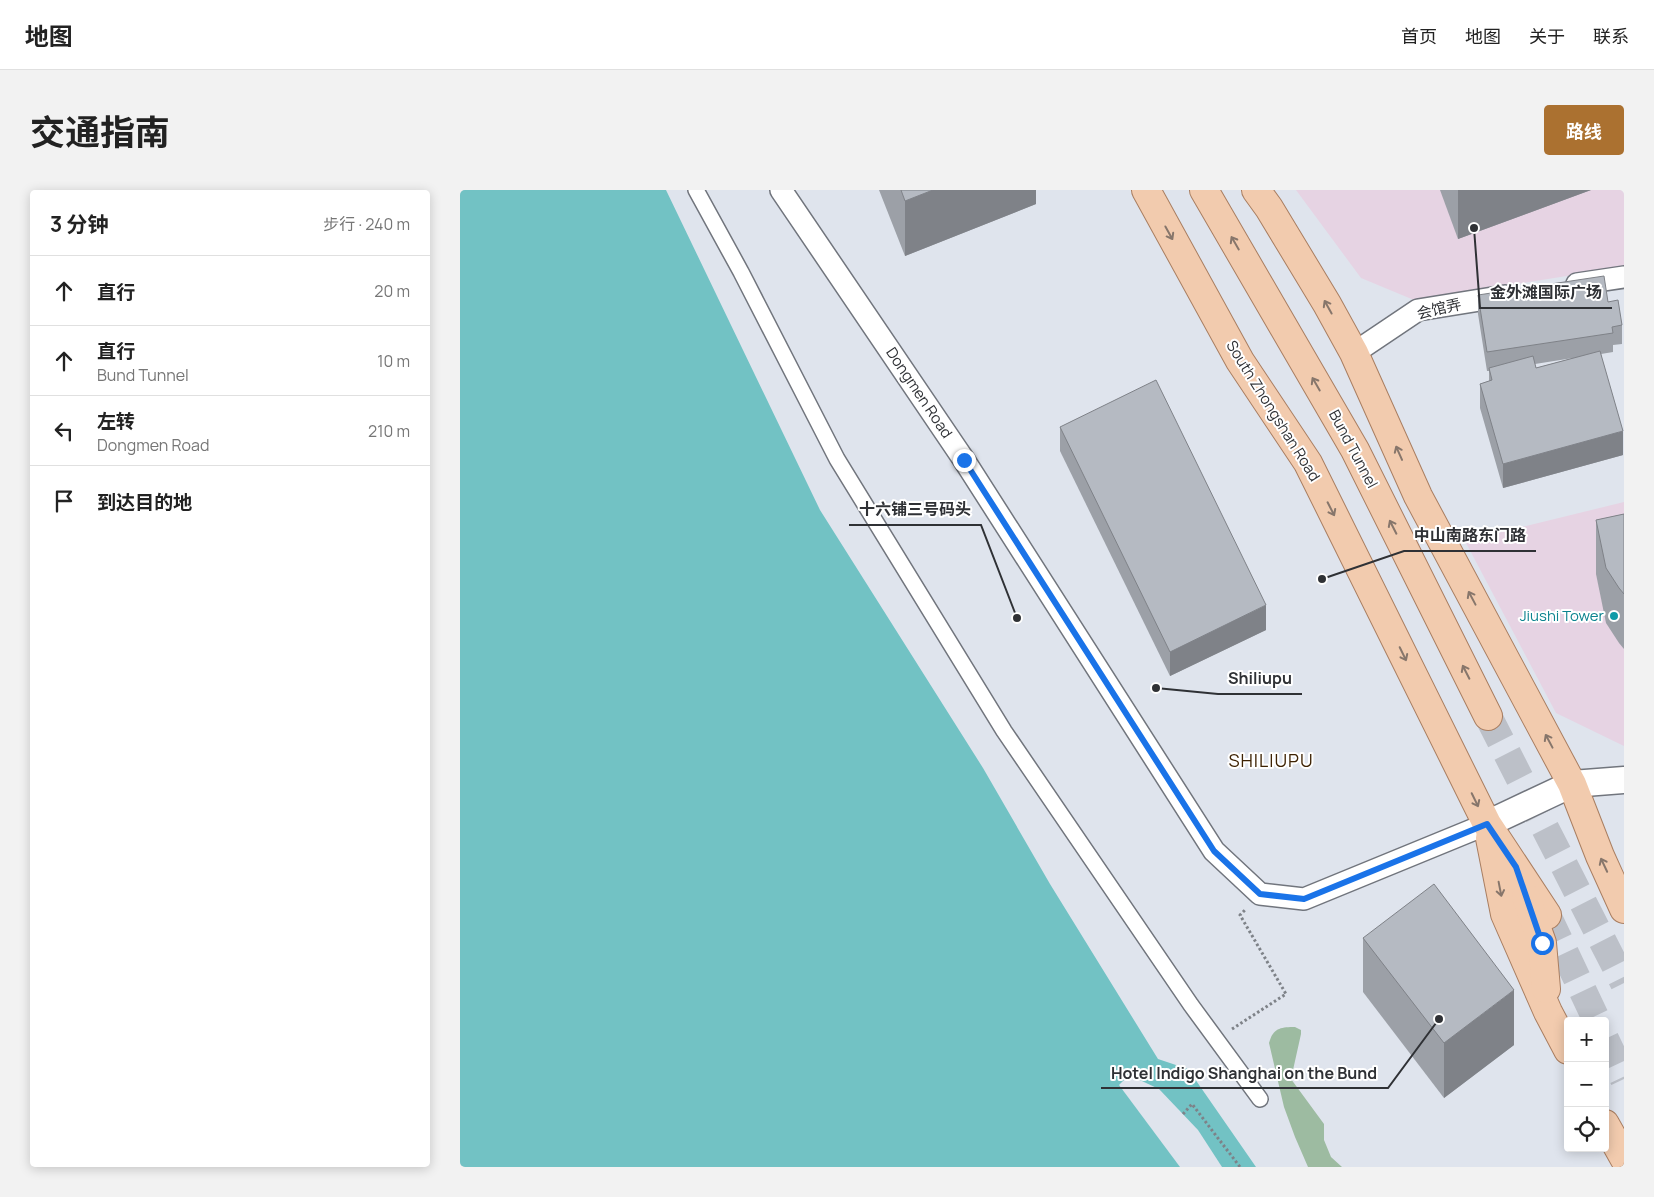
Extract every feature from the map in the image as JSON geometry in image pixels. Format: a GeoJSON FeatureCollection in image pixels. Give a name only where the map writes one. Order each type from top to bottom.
{"type":"FeatureCollection","features":[{"type":"Feature","properties":{"kind":"main road","name":"South Zhongshan Road"},"geometry":{"type":"LineString","coordinates":[[1146,190],[1240,361],[1308,464],[1487,824]]}},
{"type":"Feature","properties":{"kind":"main road","name":"Bund Tunnel"},"geometry":{"type":"LineString","coordinates":[[1204,190],[1355,450],[1488,716]]}},
{"type":"Feature","properties":{"kind":"main road"},"geometry":{"type":"LineString","coordinates":[[1256,190],[1269,208],[1327,304],[1354,354],[1418,496],[1572,784],[1600,856],[1624,909]]}},
{"type":"Feature","properties":{"kind":"main road"},"geometry":{"type":"LineString","coordinates":[[1487,824],[1547,915]]}},
{"type":"Feature","properties":{"kind":"main road"},"geometry":{"type":"LineString","coordinates":[[1487,824],[1505,914],[1548,1012],[1564,1042]]}},
{"type":"Feature","properties":{"kind":"main road"},"geometry":{"type":"LineString","coordinates":[[1516,867],[1542,943],[1548,1012]]}},
{"type":"Feature","properties":{"kind":"main road"},"geometry":{"type":"LineString","coordinates":[[1609,1131],[1624,1158]]}},
{"type":"Feature","properties":{"kind":"street"},"geometry":{"type":"LineString","coordinates":[[696,190],[741,272],[837,459],[998,723],[1191,1005],[1260,1099]]}},
{"type":"Feature","properties":{"kind":"street","name":"Dongmen Road"},"geometry":{"type":"LineString","coordinates":[[781,190],[964,460],[1214,851],[1260,894]]}},
{"type":"Feature","properties":{"kind":"street"},"geometry":{"type":"LineString","coordinates":[[1555,288],[1624,277]]}},
{"type":"Feature","properties":{"kind":"street","name":"会馆弄"},"geometry":{"type":"LineString","coordinates":[[1354,354],[1418,310],[1526,293]]}},
{"type":"Feature","properties":{"kind":"street"},"geometry":{"type":"LineString","coordinates":[[1260,894],[1304,899],[1487,824],[1572,784],[1624,780]]}},
{"type":"Feature","properties":{"kind":"street"},"geometry":{"type":"LineString","coordinates":[[1620,1167],[1624,1164]]}},
{"type":"Feature","properties":{"kind":"path"},"geometry":{"type":"LineString","coordinates":[[1217,1038],[1286,994],[1240,916],[1260,894]]}},
{"type":"Feature","properties":{"kind":"path"},"geometry":{"type":"LineString","coordinates":[[1183,1114],[1192,1104],[1240,1167]]}},
{"type":"Feature","properties":{"kind":"shaded area"},"geometry":{"type":"Polygon","coordinates":[[[1296,190],[1624,190],[1624,267],[1414,300],[1361,278],[1296,190]]]}},
{"type":"Feature","properties":{"kind":"shaded area"},"geometry":{"type":"Polygon","coordinates":[[[1624,502],[1624,746],[1556,713],[1465,541],[1624,502]]]}},
{"type":"Feature","properties":{"kind":"green space"},"geometry":{"type":"Polygon","coordinates":[[[1295,1027],[1301,1030],[1301,1034],[1291,1079],[1324,1124],[1324,1140],[1331,1157],[1342,1167],[1308,1167],[1284,1107],[1269,1043],[1273,1034],[1278,1029],[1295,1027]]]}},
{"type":"Feature","properties":{"kind":"water"},"geometry":{"type":"Polygon","coordinates":[[[460,190],[666,190],[820,510],[983,768],[1050,884],[1158,1059],[1188,1069],[1256,1167],[460,1167],[460,190]]]}},
{"type":"Feature","properties":{"kind":"pier"},"geometry":{"type":"Polygon","coordinates":[[[1129,1075],[1159,1089],[1198,1130],[1222,1167],[1180,1167],[1119,1085],[1129,1075]]]}},
{"type":"Feature","properties":{"kind":"building"},"geometry":{"type":"Polygon","coordinates":[[[901,190],[933,190],[905,201],[901,190]]]}},
{"type":"Feature","properties":{"kind":"building"},"geometry":{"type":"Polygon","coordinates":[[[1604,276],[1608,302],[1618,300],[1622,325],[1612,327],[1613,333],[1487,352],[1478,295],[1604,276]]]}},
{"type":"Feature","properties":{"kind":"building"},"geometry":{"type":"Polygon","coordinates":[[[1600,351],[1623,431],[1503,464],[1480,384],[1492,380],[1489,368],[1533,356],[1536,368],[1600,351]]]}},
{"type":"Feature","properties":{"kind":"building"},"geometry":{"type":"Polygon","coordinates":[[[1156,380],[1266,605],[1170,652],[1060,427],[1156,380]]]}},
{"type":"Feature","properties":{"kind":"building"},"geometry":{"type":"Polygon","coordinates":[[[1624,514],[1624,594],[1606,568],[1596,520],[1624,514]]]}},
{"type":"Feature","properties":{"kind":"building"},"geometry":{"type":"Polygon","coordinates":[[[1434,884],[1514,990],[1444,1043],[1363,938],[1434,884]]]}},
{"type":"Feature","properties":{"kind":"tunnel"},"geometry":{"type":"LineString","coordinates":[[1488,716],[1624,983]]}},
{"type":"Feature","properties":{"kind":"tunnel"},"geometry":{"type":"LineString","coordinates":[[1547,915],[1595,1017]]}},
{"type":"Feature","properties":{"kind":"tunnel"},"geometry":{"type":"LineString","coordinates":[[1609,1047],[1624,1079]]}},
{"type":"Feature","properties":{"kind":"place","name":"金外滩国际广场"},"geometry":{"type":"Point","coordinates":[1474,228]}},
{"type":"Feature","properties":{"kind":"place","name":"中山南路东门路"},"geometry":{"type":"Point","coordinates":[1322,579]}},
{"type":"Feature","properties":{"kind":"place","name":"Jiushi Tower"},"geometry":{"type":"Point","coordinates":[1614,616]}},
{"type":"Feature","properties":{"kind":"place","name":"十六铺三号码头"},"geometry":{"type":"Point","coordinates":[1017,618]}},
{"type":"Feature","properties":{"kind":"place","name":"Shiliupu"},"geometry":{"type":"Point","coordinates":[1156,688]}},
{"type":"Feature","properties":{"kind":"place","name":"Hotel Indigo Shanghai on the Bund"},"geometry":{"type":"Point","coordinates":[1439,1019]}},
{"type":"Feature","properties":{"kind":"district","name":"SHILIUPU"},"geometry":{"type":"Point","coordinates":[1271,761]}},
{"type":"Feature","properties":{"kind":"route"},"geometry":{"type":"LineString","coordinates":[[964,460],[1214,851],[1260,894],[1304,899],[1487,824],[1516,867],[1542,943]]}}]}
